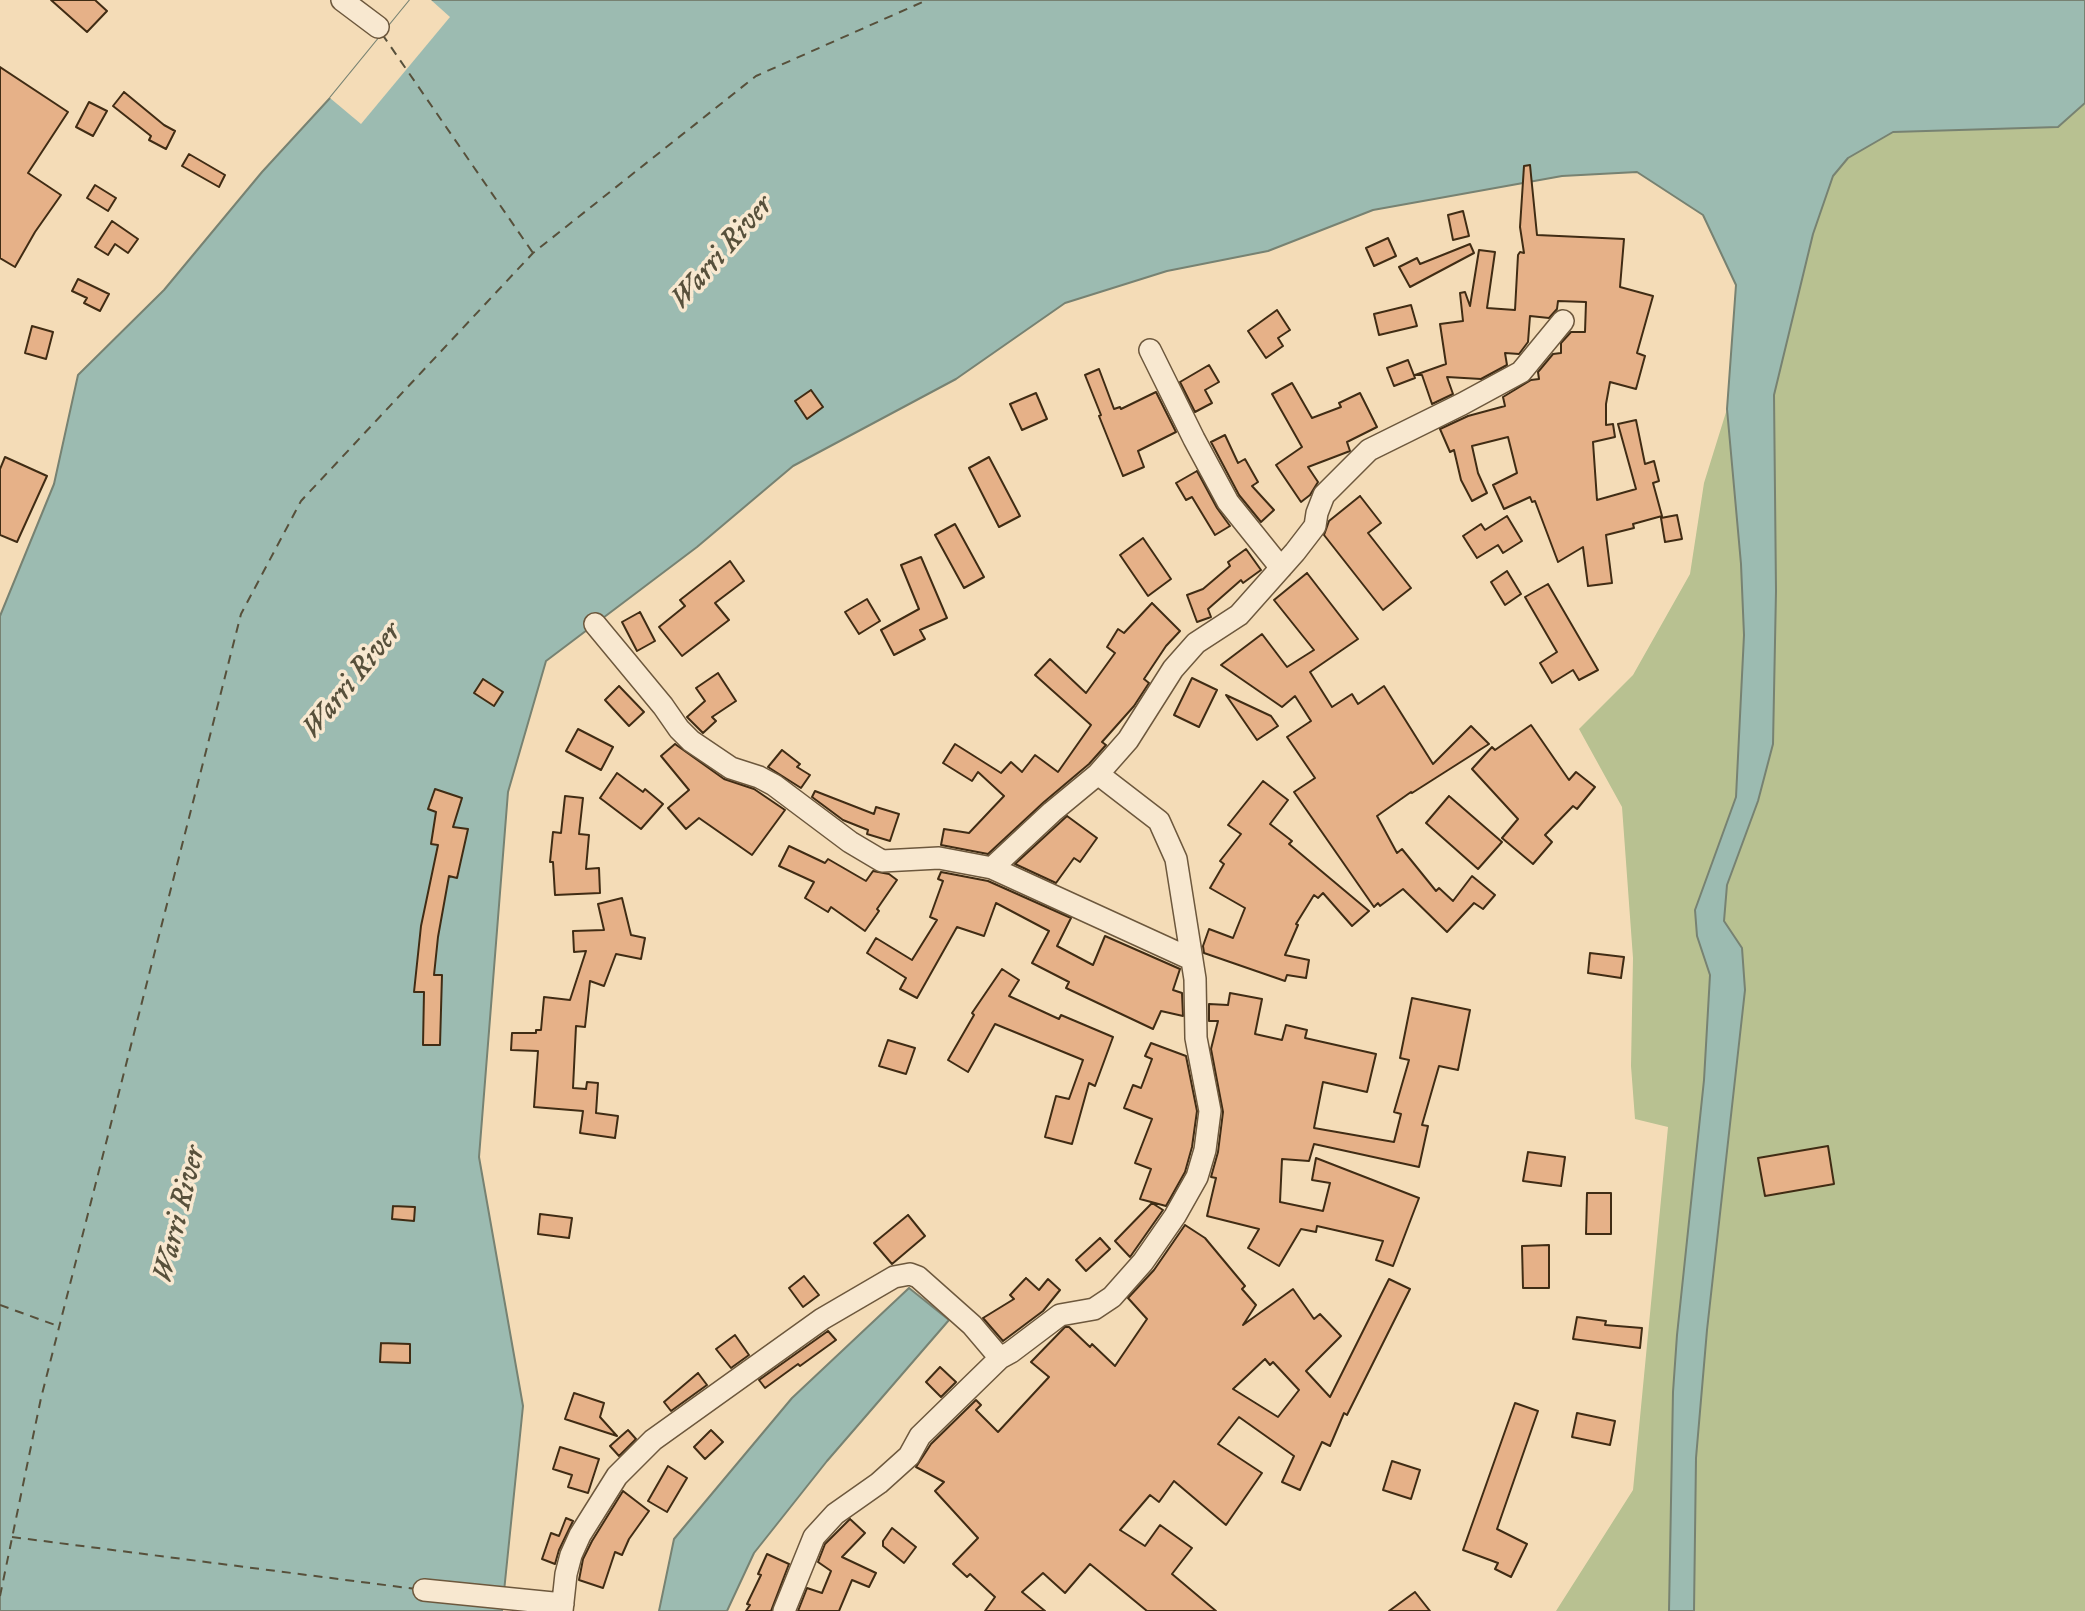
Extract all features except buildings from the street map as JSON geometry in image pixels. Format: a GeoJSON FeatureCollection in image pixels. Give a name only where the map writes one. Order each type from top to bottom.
{"type":"FeatureCollection","features":[{"type":"Feature","properties":{"kind":"street"},"geometry":{"type":"LineString","coordinates":[[342,0],[377,27]]}},
{"type":"Feature","properties":{"kind":"street"},"geometry":{"type":"LineString","coordinates":[[992,867],[1098,774],[1128,740],[1173,669],[1196,643],[1239,615],[1308,538],[1315,526],[1324,495],[1369,450],[1521,372],[1563,321]]}},
{"type":"Feature","properties":{"kind":"street"},"geometry":{"type":"LineString","coordinates":[[1150,350],[1228,502],[1281,568]]}},
{"type":"Feature","properties":{"kind":"street"},"geometry":{"type":"LineString","coordinates":[[595,624],[691,741],[731,768],[774,785],[850,842],[882,861],[939,858],[992,867],[1191,959]]}},
{"type":"Feature","properties":{"kind":"street"},"geometry":{"type":"LineString","coordinates":[[785,1611],[814,1537],[835,1514],[879,1483],[909,1456],[920,1436],[1000,1358],[1060,1315],[1094,1309],[1111,1297],[1143,1262],[1175,1216],[1197,1177],[1205,1150],[1210,1111],[1196,1038],[1195,979],[1176,859],[1159,821],[1098,774]]}},
{"type":"Feature","properties":{"kind":"street"},"geometry":{"type":"LineString","coordinates":[[424,1590],[562,1608],[570,1555],[580,1535],[617,1476],[653,1440],[822,1320],[894,1276],[911,1274],[918,1277],[972,1325],[1000,1358]]}},
{"type":"Feature","properties":{"kind":"green space"},"geometry":{"type":"Polygon","coordinates":[[[2085,103],[2085,1611],[1694,1611],[1696,1458],[1707,1330],[1745,990],[1742,948],[1724,921],[1727,885],[1758,801],[1773,744],[1776,591],[1774,395],[1813,234],[1833,176],[1848,158],[1893,132],[2058,127],[2085,103]]]}},
{"type":"Feature","properties":{"kind":"green space"},"geometry":{"type":"Polygon","coordinates":[[[1727,409],[1741,564],[1744,635],[1736,797],[1695,910],[1697,936],[1710,975],[1704,1080],[1673,1392],[1669,1611],[1556,1611],[1633,1490],[1668,1127],[1635,1119],[1631,1066],[1633,958],[1622,807],[1579,729],[1633,675],[1690,574],[1704,483],[1727,409]]]}},
{"type":"Feature","properties":{"kind":"water","name":"Warri River"},"geometry":{"type":"Polygon","coordinates":[[[410,0],[2085,0],[2085,103],[2058,127],[1893,132],[1848,158],[1833,176],[1813,234],[1774,395],[1776,591],[1773,744],[1758,801],[1727,885],[1724,921],[1742,948],[1745,990],[1707,1330],[1696,1458],[1694,1611],[1669,1611],[1673,1392],[1704,1080],[1710,975],[1697,936],[1695,910],[1736,797],[1744,635],[1741,564],[1727,409],[1736,285],[1703,215],[1637,172],[1562,176],[1373,210],[1268,251],[1167,271],[1065,303],[956,379],[793,466],[697,547],[546,661],[508,792],[479,1157],[523,1406],[502,1611],[0,1611],[0,616],[54,484],[78,375],[164,290],[262,172],[330,98],[410,0]]]}},
{"type":"Feature","properties":{"kind":"water"},"geometry":{"type":"Polygon","coordinates":[[[909,1288],[949,1320],[827,1461],[754,1553],[727,1611],[659,1611],[674,1539],[792,1398],[909,1288]]]}},
{"type":"Feature","properties":{"kind":"pier"},"geometry":{"type":"Polygon","coordinates":[[[410,0],[431,0],[450,17],[361,124],[330,98],[410,0]]]}},
{"type":"Feature","properties":{"kind":"ferry route"},"geometry":{"type":"LineString","coordinates":[[0,1596],[41,1398],[241,614],[301,501],[533,253],[756,76],[927,0]]}},
{"type":"Feature","properties":{"kind":"ferry route"},"geometry":{"type":"LineString","coordinates":[[382,34],[533,253]]}},
{"type":"Feature","properties":{"kind":"ferry route"},"geometry":{"type":"LineString","coordinates":[[0,1305],[58,1326]]}},
{"type":"Feature","properties":{"kind":"ferry route"},"geometry":{"type":"LineString","coordinates":[[12,1537],[416,1589]]}}]}
